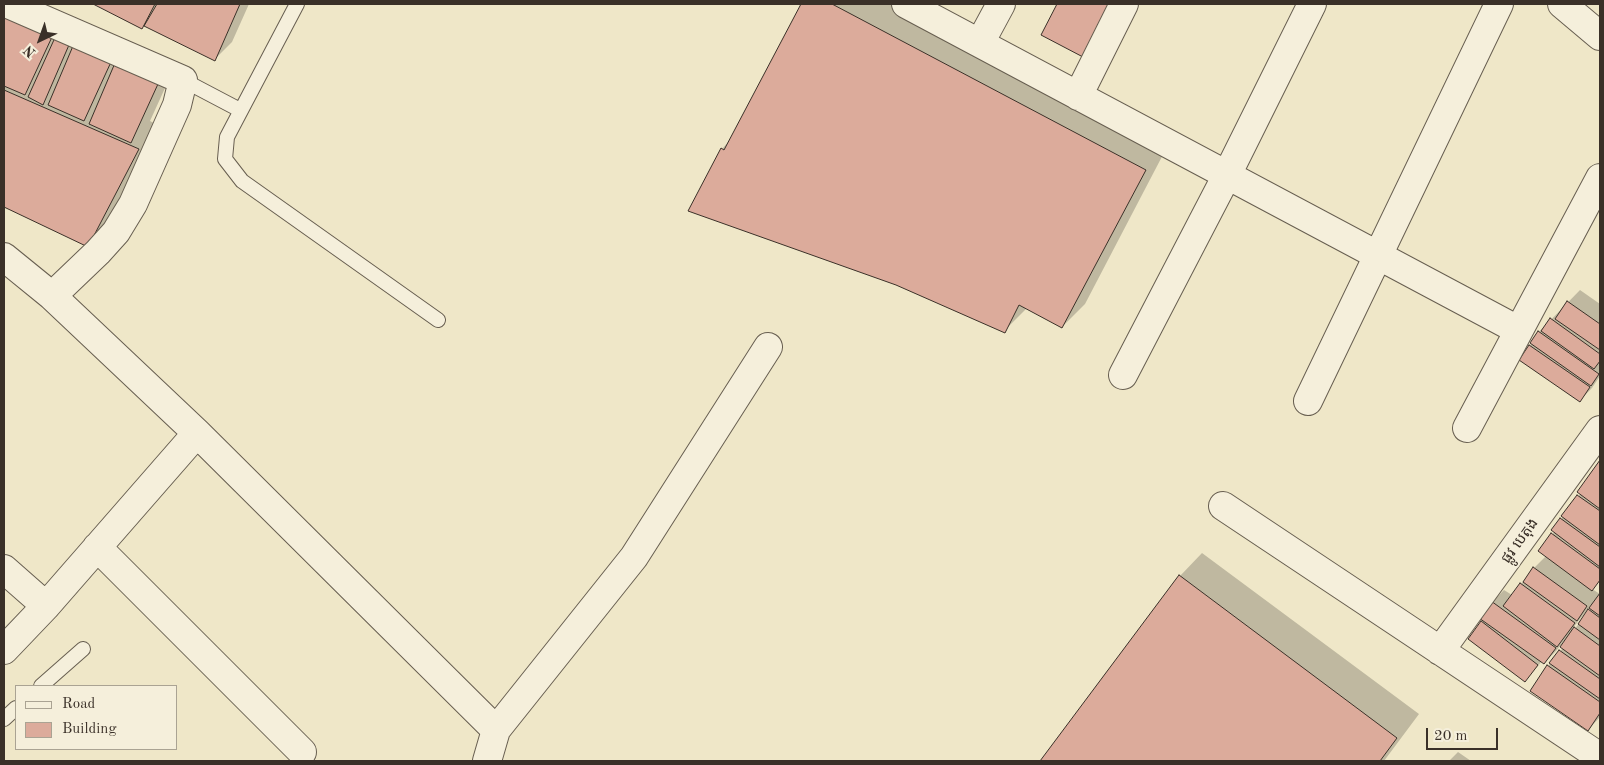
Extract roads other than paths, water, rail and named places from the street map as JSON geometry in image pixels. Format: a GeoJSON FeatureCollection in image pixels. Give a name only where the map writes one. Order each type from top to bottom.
{"type":"FeatureCollection","features":[{"type":"Feature","properties":{"kind":"street"},"geometry":{"type":"LineString","coordinates":[[8,4],[182,80],[177,106],[133,204],[116,232],[52,296]]}},
{"type":"Feature","properties":{"kind":"street"},"geometry":{"type":"LineString","coordinates":[[906,4],[1518,330]]}},
{"type":"Feature","properties":{"kind":"street"},"geometry":{"type":"LineString","coordinates":[[980,43],[1001,4]]}},
{"type":"Feature","properties":{"kind":"street"},"geometry":{"type":"LineString","coordinates":[[1078,96],[1124,4]]}},
{"type":"Feature","properties":{"kind":"street"},"geometry":{"type":"LineString","coordinates":[[1123,375],[1227,175],[1312,4]]}},
{"type":"Feature","properties":{"kind":"street"},"geometry":{"type":"LineString","coordinates":[[1308,401],[1499,4]]}},
{"type":"Feature","properties":{"kind":"street"},"geometry":{"type":"LineString","coordinates":[[1562,4],[1600,36]]}},
{"type":"Feature","properties":{"kind":"street"},"geometry":{"type":"LineString","coordinates":[[1467,428],[1600,178]]}},
{"type":"Feature","properties":{"kind":"street"},"geometry":{"type":"LineString","coordinates":[[8,268],[52,296],[196,432],[496,730]]}},
{"type":"Feature","properties":{"kind":"street"},"geometry":{"type":"LineString","coordinates":[[487,761],[496,730],[634,557],[768,347]]}},
{"type":"Feature","properties":{"kind":"street","name":"ផ្លូវ បេតុង"},"geometry":{"type":"LineString","coordinates":[[1440,652],[1600,430]]}},
{"type":"Feature","properties":{"kind":"street"},"geometry":{"type":"LineString","coordinates":[[4,650],[46,606],[196,432]]}},
{"type":"Feature","properties":{"kind":"street"},"geometry":{"type":"LineString","coordinates":[[1223,506],[1600,757]]}},
{"type":"Feature","properties":{"kind":"street"},"geometry":{"type":"LineString","coordinates":[[97,547],[302,752]]}},
{"type":"Feature","properties":{"kind":"street"},"geometry":{"type":"LineString","coordinates":[[4,569],[46,606]]}},
{"type":"Feature","properties":{"kind":"lane"},"geometry":{"type":"LineString","coordinates":[[297,4],[227,137],[225,158],[242,181],[438,320]]}},
{"type":"Feature","properties":{"kind":"lane"},"geometry":{"type":"LineString","coordinates":[[182,80],[240,110]]}},
{"type":"Feature","properties":{"kind":"lane"},"geometry":{"type":"LineString","coordinates":[[42,685],[83,649]]}},
{"type":"Feature","properties":{"kind":"lane"},"geometry":{"type":"LineString","coordinates":[[4,719],[15,709]]}}]}
